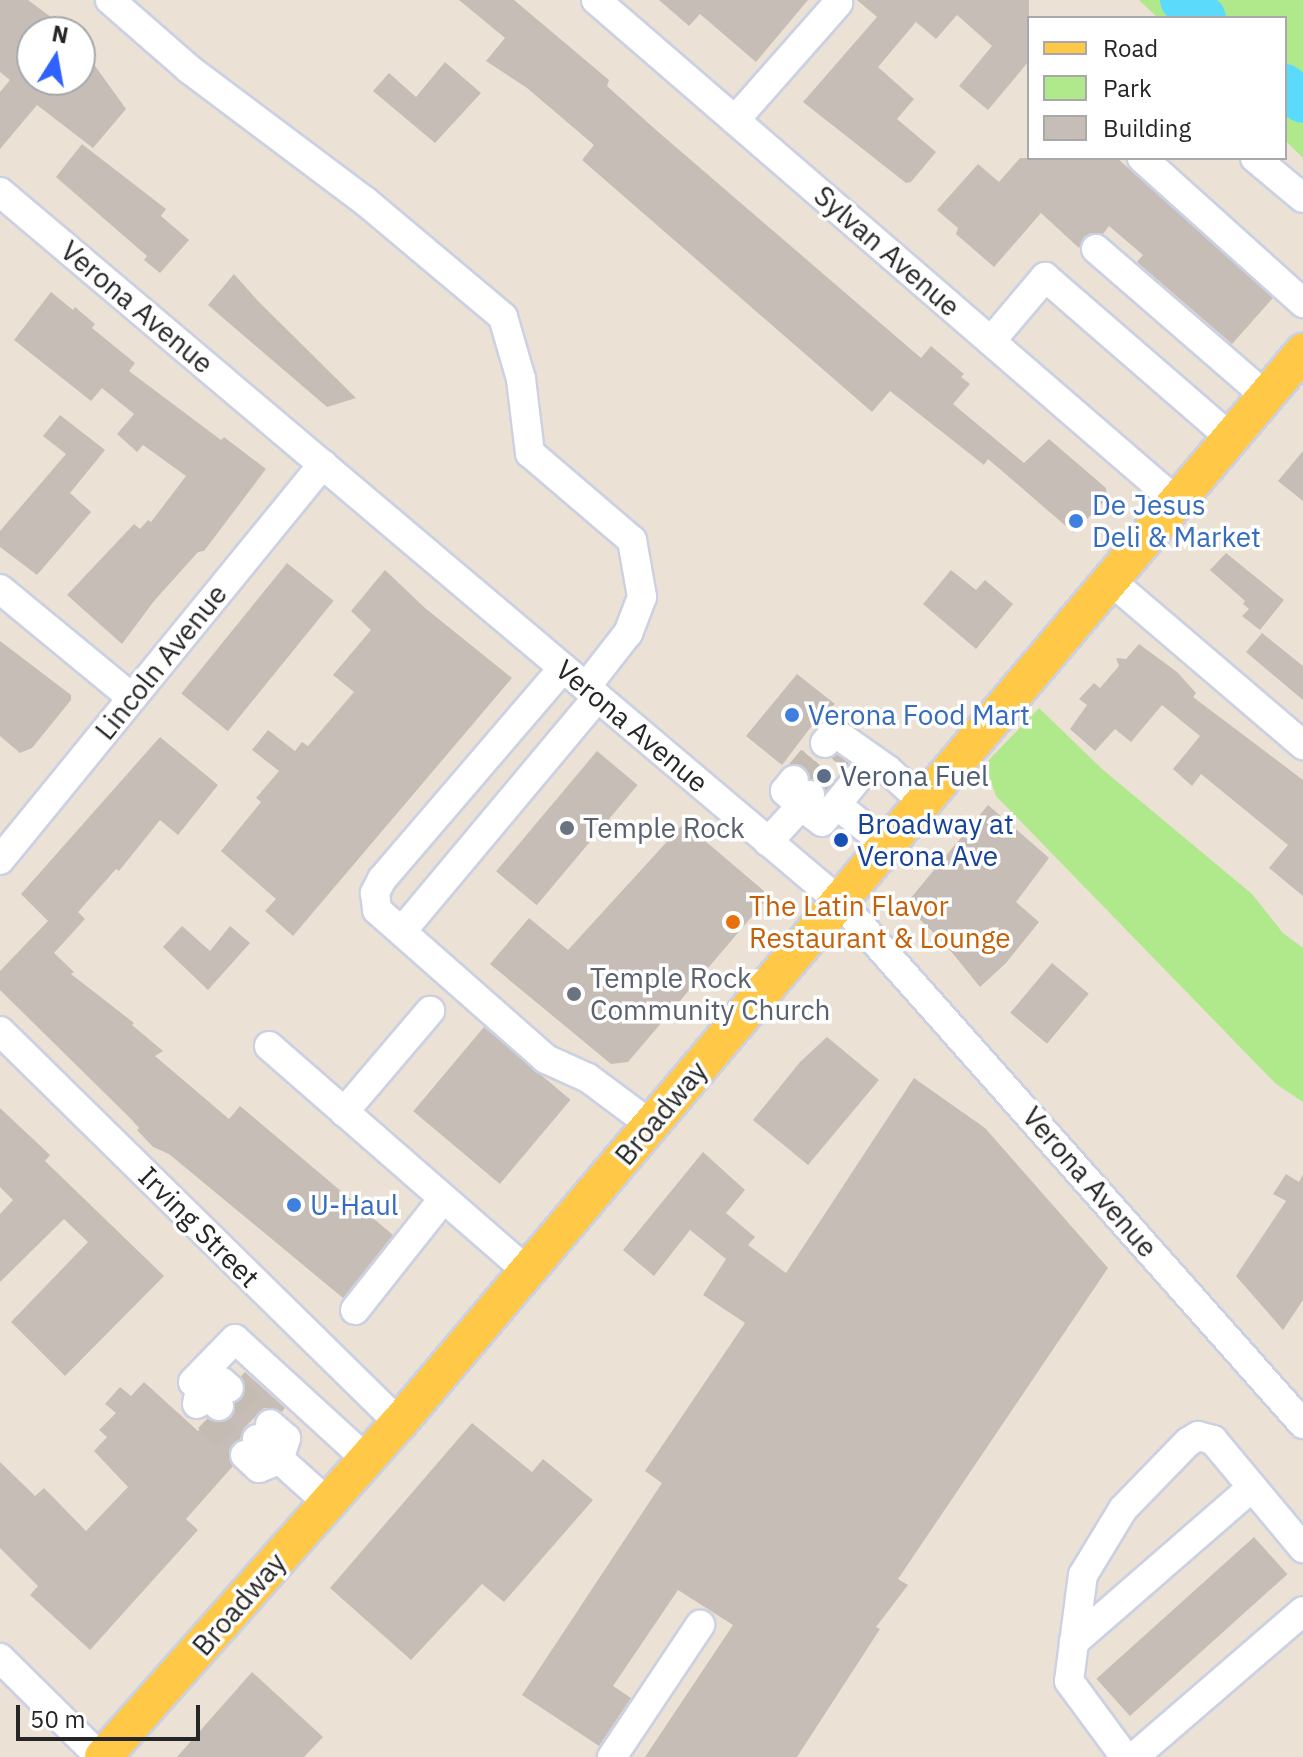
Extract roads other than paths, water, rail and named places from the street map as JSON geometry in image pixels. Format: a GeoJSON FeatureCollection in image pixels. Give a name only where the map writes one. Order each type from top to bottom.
{"type":"FeatureCollection","features":[{"type":"Feature","properties":{"kind":"main road","name":"Broadway"},"geometry":{"type":"LineString","coordinates":[[102,1757],[399,1423],[1301,358]]}},
{"type":"Feature","properties":{"kind":"street"},"geometry":{"type":"LineString","coordinates":[[110,0],[189,69],[365,201],[503,317],[521,379],[530,453],[632,540],[642,597],[628,633],[592,692],[402,931]]}},
{"type":"Feature","properties":{"kind":"street","name":"Sylvan Avenue"},"geometry":{"type":"LineString","coordinates":[[596,0],[1177,502]]}},
{"type":"Feature","properties":{"kind":"street"},"geometry":{"type":"LineString","coordinates":[[735,120],[838,3]]}},
{"type":"Feature","properties":{"kind":"street"},"geometry":{"type":"LineString","coordinates":[[1144,160],[1303,303]]}},
{"type":"Feature","properties":{"kind":"street"},"geometry":{"type":"LineString","coordinates":[[1257,160],[1303,198]]}},
{"type":"Feature","properties":{"kind":"street","name":"Verona Avenue"},"geometry":{"type":"LineString","coordinates":[[0,192],[839,901],[1303,1424]]}},
{"type":"Feature","properties":{"kind":"street"},"geometry":{"type":"LineString","coordinates":[[1096,249],[1266,396]]}},
{"type":"Feature","properties":{"kind":"street"},"geometry":{"type":"LineString","coordinates":[[991,341],[1045,277],[1231,438]]}},
{"type":"Feature","properties":{"kind":"street","name":"Lincoln Avenue"},"geometry":{"type":"LineString","coordinates":[[0,860],[323,464]]}},
{"type":"Feature","properties":{"kind":"street"},"geometry":{"type":"LineString","coordinates":[[1111,581],[1303,745]]}},
{"type":"Feature","properties":{"kind":"street"},"geometry":{"type":"LineString","coordinates":[[0,589],[132,698]]}},
{"type":"Feature","properties":{"kind":"street"},"geometry":{"type":"LineString","coordinates":[[563,668],[382,879],[375,893],[377,910],[546,1059],[588,1078],[651,1125]]}},
{"type":"Feature","properties":{"kind":"street"},"geometry":{"type":"LineString","coordinates":[[768,842],[801,794],[822,822],[837,805],[847,752],[888,770],[923,802]]}},
{"type":"Feature","properties":{"kind":"street"},"geometry":{"type":"LineString","coordinates":[[837,805],[887,845]]}},
{"type":"Feature","properties":{"kind":"street"},"geometry":{"type":"LineString","coordinates":[[344,1112],[430,1011]]}},
{"type":"Feature","properties":{"kind":"street","name":"Irving Street"},"geometry":{"type":"LineString","coordinates":[[0,1031],[399,1423]]}},
{"type":"Feature","properties":{"kind":"street"},"geometry":{"type":"LineString","coordinates":[[269,1046],[528,1272]]}},
{"type":"Feature","properties":{"kind":"street"},"geometry":{"type":"LineString","coordinates":[[355,1310],[443,1199]]}},
{"type":"Feature","properties":{"kind":"street"},"geometry":{"type":"LineString","coordinates":[[214,1400],[193,1382],[235,1339],[367,1460]]}},
{"type":"Feature","properties":{"kind":"street"},"geometry":{"type":"LineString","coordinates":[[1125,1757],[1069,1681],[1083,1575],[1123,1509],[1188,1442],[1198,1436],[1213,1440],[1303,1548]]}},
{"type":"Feature","properties":{"kind":"street"},"geometry":{"type":"LineString","coordinates":[[257,1439],[328,1503]]}},
{"type":"Feature","properties":{"kind":"street"},"geometry":{"type":"LineString","coordinates":[[1074,1642],[1252,1487]]}},
{"type":"Feature","properties":{"kind":"street"},"geometry":{"type":"LineString","coordinates":[[1134,1757],[1303,1611]]}},
{"type":"Feature","properties":{"kind":"street"},"geometry":{"type":"LineString","coordinates":[[612,1757],[700,1625]]}},
{"type":"Feature","properties":{"kind":"street"},"geometry":{"type":"LineString","coordinates":[[0,1658],[102,1757]]}},
{"type":"Feature","properties":{"kind":"waterway"},"geometry":{"type":"LineString","coordinates":[[1182,0],[1202,16]]}},
{"type":"Feature","properties":{"kind":"waterway"},"geometry":{"type":"LineString","coordinates":[[1287,88],[1303,101]]}},
{"type":"Feature","properties":{"kind":"tunnel"},"geometry":{"type":"LineString","coordinates":[[794,780],[825,743]]}},
{"type":"Feature","properties":{"kind":"tunnel"},"geometry":{"type":"LineString","coordinates":[[810,795],[841,757]]}},
{"type":"Feature","properties":{"kind":"tunnel"},"geometry":{"type":"LineString","coordinates":[[229,1388],[270,1424]]}},
{"type":"Feature","properties":{"kind":"tunnel"},"geometry":{"type":"LineString","coordinates":[[208,1418],[245,1455]]}},
{"type":"Feature","properties":{"kind":"place","name":"De Jesus Deli & Market"},"geometry":{"type":"Point","coordinates":[1076,521]}},
{"type":"Feature","properties":{"kind":"place","name":"Verona Food Mart"},"geometry":{"type":"Point","coordinates":[792,715]}},
{"type":"Feature","properties":{"kind":"place","name":"Verona Fuel"},"geometry":{"type":"Point","coordinates":[824,776]}},
{"type":"Feature","properties":{"kind":"place","name":"Temple Rock"},"geometry":{"type":"Point","coordinates":[567,828]}},
{"type":"Feature","properties":{"kind":"place","name":"Broadway at Verona Ave"},"geometry":{"type":"Point","coordinates":[841,840]}},
{"type":"Feature","properties":{"kind":"place","name":"The Latin Flavor Restaurant & Lounge"},"geometry":{"type":"Point","coordinates":[733,922]}},
{"type":"Feature","properties":{"kind":"place","name":"Temple Rock Community Church"},"geometry":{"type":"Point","coordinates":[574,994]}},
{"type":"Feature","properties":{"kind":"place","name":"U-Haul"},"geometry":{"type":"Point","coordinates":[294,1205]}}]}
